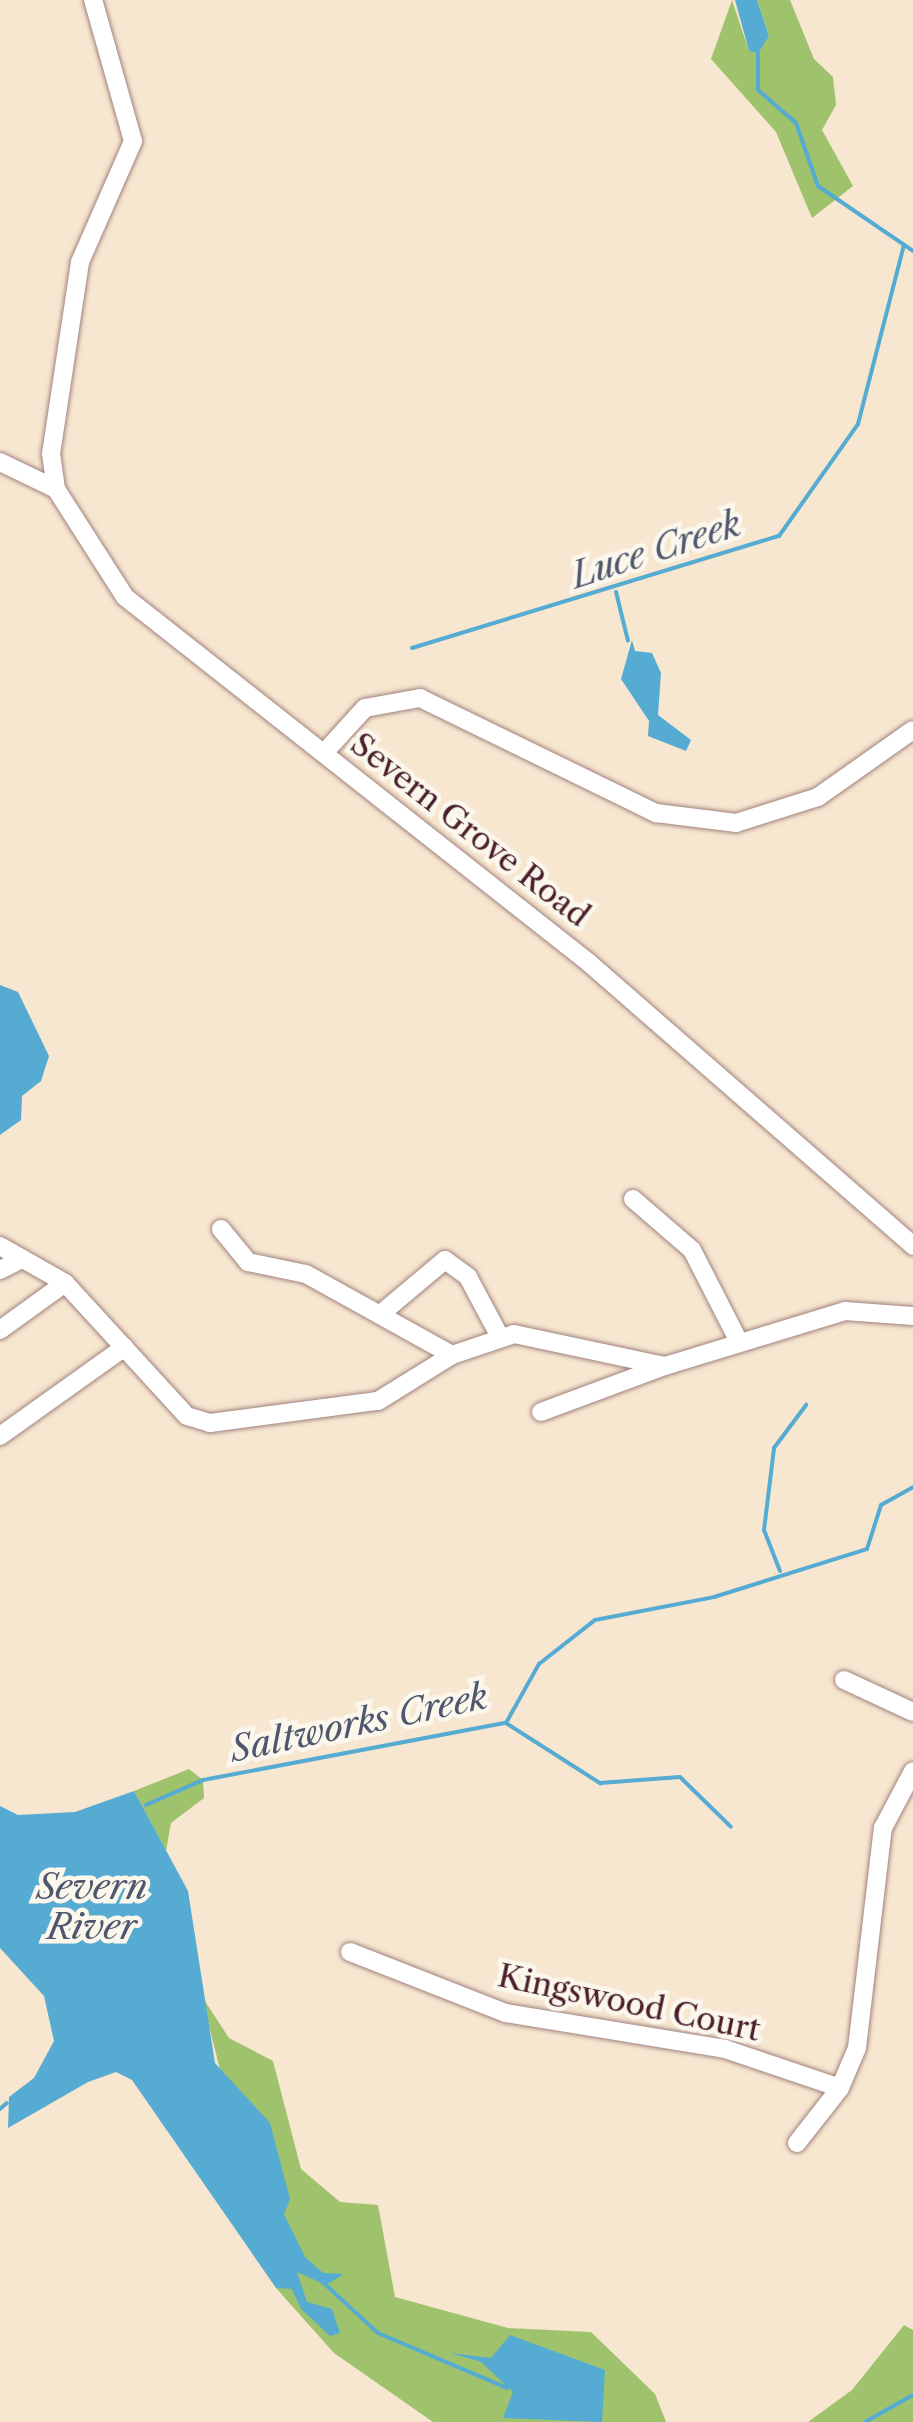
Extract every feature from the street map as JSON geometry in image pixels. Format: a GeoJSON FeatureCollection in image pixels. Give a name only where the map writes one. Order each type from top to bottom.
{"type":"FeatureCollection","features":[{"type":"Feature","properties":{"kind":"street"},"geometry":{"type":"LineString","coordinates":[[56,489],[51,454],[80,262],[132,141],[92,0]]}},
{"type":"Feature","properties":{"kind":"street"},"geometry":{"type":"LineString","coordinates":[[0,462],[56,489]]}},
{"type":"Feature","properties":{"kind":"street","name":"Severn Grove Road"},"geometry":{"type":"LineString","coordinates":[[56,489],[125,597],[598,971],[913,1246]]}},
{"type":"Feature","properties":{"kind":"street"},"geometry":{"type":"LineString","coordinates":[[324,752],[364,708],[420,698],[656,812],[736,823],[818,797],[913,730]]}},
{"type":"Feature","properties":{"kind":"street"},"geometry":{"type":"LineString","coordinates":[[633,1199],[692,1250],[738,1340]]}},
{"type":"Feature","properties":{"kind":"street"},"geometry":{"type":"LineString","coordinates":[[221,1229],[248,1262],[306,1274],[383,1312],[452,1355]]}},
{"type":"Feature","properties":{"kind":"street"},"geometry":{"type":"LineString","coordinates":[[0,1246],[65,1283],[187,1416],[210,1422],[378,1401],[452,1355],[500,1337],[665,1366]]}},
{"type":"Feature","properties":{"kind":"street"},"geometry":{"type":"LineString","coordinates":[[0,1270],[22,1260]]}},
{"type":"Feature","properties":{"kind":"street"},"geometry":{"type":"LineString","coordinates":[[383,1312],[445,1260],[468,1277],[500,1337]]}},
{"type":"Feature","properties":{"kind":"street"},"geometry":{"type":"LineString","coordinates":[[0,1330],[65,1283]]}},
{"type":"Feature","properties":{"kind":"street"},"geometry":{"type":"LineString","coordinates":[[540,1412],[738,1340],[845,1312],[913,1316]]}},
{"type":"Feature","properties":{"kind":"street"},"geometry":{"type":"LineString","coordinates":[[0,1436],[124,1346]]}},
{"type":"Feature","properties":{"kind":"street"},"geometry":{"type":"LineString","coordinates":[[844,1680],[913,1712]]}},
{"type":"Feature","properties":{"kind":"street"},"geometry":{"type":"LineString","coordinates":[[796,2143],[840,2088],[857,2048],[882,1828],[913,1771]]}},
{"type":"Feature","properties":{"kind":"street","name":"Kingswood Court"},"geometry":{"type":"LineString","coordinates":[[350,1952],[506,2013],[724,2050],[840,2088]]}},
{"type":"Feature","properties":{"kind":"green space"},"geometry":{"type":"Polygon","coordinates":[[[732,0],[749,51],[769,36],[757,0],[790,0],[814,59],[833,77],[836,105],[822,130],[853,186],[812,218],[776,132],[711,59],[732,0]]]}},
{"type":"Feature","properties":{"kind":"green space"},"geometry":{"type":"Polygon","coordinates":[[[189,1769],[203,1780],[204,1798],[171,1823],[166,1851],[134,1791],[189,1769]]]}},
{"type":"Feature","properties":{"kind":"green space"},"geometry":{"type":"Polygon","coordinates":[[[201,1995],[229,2038],[273,2061],[301,2169],[340,2202],[378,2205],[395,2297],[508,2328],[591,2332],[655,2394],[666,2422],[433,2422],[334,2353],[276,2288],[201,1995]]]}},
{"type":"Feature","properties":{"kind":"green space"},"geometry":{"type":"Polygon","coordinates":[[[904,2325],[913,2330],[913,2422],[808,2422],[852,2390],[904,2325]]]}},
{"type":"Feature","properties":{"kind":"water"},"geometry":{"type":"Polygon","coordinates":[[[735,0],[757,0],[769,36],[758,53],[749,51],[735,0]]]}},
{"type":"Feature","properties":{"kind":"water"},"geometry":{"type":"Polygon","coordinates":[[[632,640],[635,651],[652,653],[661,673],[658,715],[691,740],[686,751],[648,736],[649,721],[621,679],[632,640]]]}},
{"type":"Feature","properties":{"kind":"water"},"geometry":{"type":"Polygon","coordinates":[[[0,985],[18,992],[49,1056],[41,1081],[22,1096],[21,1120],[0,1135],[0,985]]]}},
{"type":"Feature","properties":{"kind":"water","name":"Severn River"},"geometry":{"type":"Polygon","coordinates":[[[134,1791],[188,1891],[215,2063],[270,2123],[290,2199],[284,2214],[305,2257],[323,2273],[344,2274],[326,2285],[297,2272],[307,2302],[332,2309],[340,2333],[330,2336],[301,2309],[292,2289],[276,2288],[132,2080],[116,2072],[88,2082],[8,2128],[9,2097],[34,2078],[54,2041],[44,1996],[0,1948],[0,1806],[18,1815],[75,1812],[134,1791]]]}},
{"type":"Feature","properties":{"kind":"water"},"geometry":{"type":"Polygon","coordinates":[[[510,2335],[605,2370],[602,2422],[503,2418],[513,2392],[481,2362],[450,2353],[491,2358],[510,2335]]]}},
{"type":"Feature","properties":{"kind":"waterway","name":"Luce Creek"},"geometry":{"type":"LineString","coordinates":[[758,53],[758,90],[796,123],[818,186],[913,251]]}},
{"type":"Feature","properties":{"kind":"waterway","name":"Luce Creek"},"geometry":{"type":"LineString","coordinates":[[412,648],[779,536],[858,424],[904,245]]}},
{"type":"Feature","properties":{"kind":"waterway"},"geometry":{"type":"LineString","coordinates":[[616,592],[628,641]]}},
{"type":"Feature","properties":{"kind":"waterway"},"geometry":{"type":"LineString","coordinates":[[780,1571],[764,1530],[774,1448],[806,1405]]}},
{"type":"Feature","properties":{"kind":"waterway","name":"Saltworks Creek"},"geometry":{"type":"LineString","coordinates":[[146,1805],[203,1780],[506,1723],[539,1664],[595,1620],[714,1597],[867,1549],[881,1505],[913,1487]]}},
{"type":"Feature","properties":{"kind":"waterway"},"geometry":{"type":"LineString","coordinates":[[506,1723],[600,1783],[680,1777],[731,1827]]}},
{"type":"Feature","properties":{"kind":"waterway"},"geometry":{"type":"LineString","coordinates":[[0,2109],[7,2103]]}},
{"type":"Feature","properties":{"kind":"waterway","name":"Saltworks Creek"},"geometry":{"type":"LineString","coordinates":[[316,2276],[378,2333],[507,2388]]}},
{"type":"Feature","properties":{"kind":"waterway","name":"Saltworks Creek"},"geometry":{"type":"LineString","coordinates":[[865,2422],[913,2395]]}}]}
